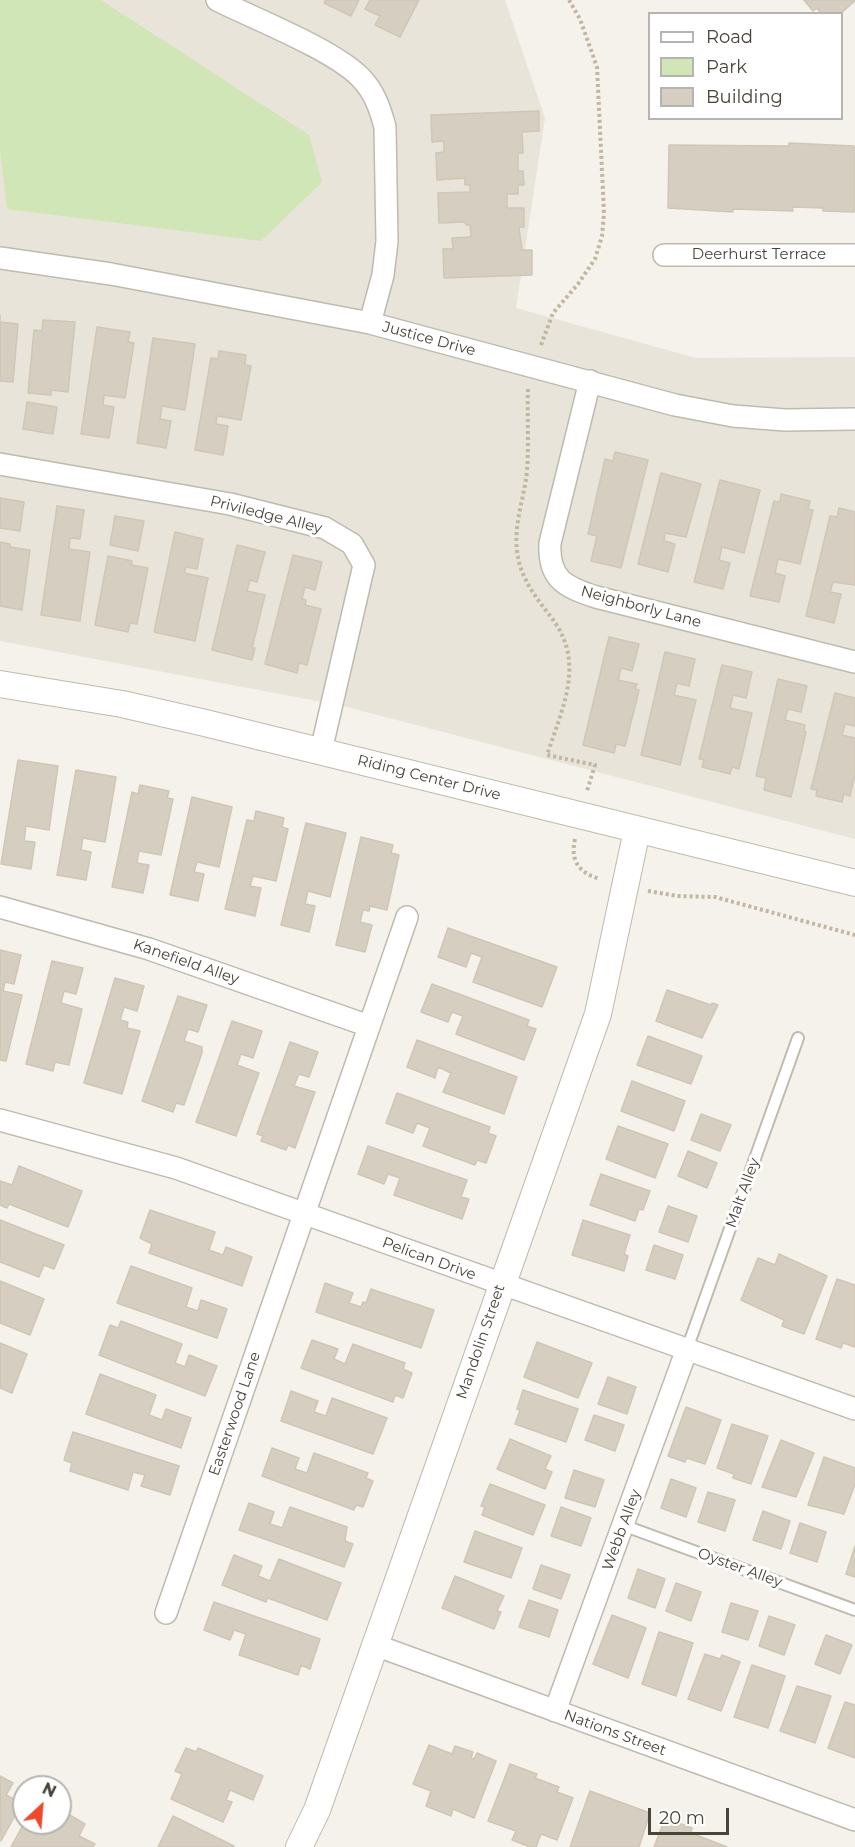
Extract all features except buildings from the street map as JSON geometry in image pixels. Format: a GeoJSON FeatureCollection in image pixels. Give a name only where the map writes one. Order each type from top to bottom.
{"type":"FeatureCollection","features":[{"type":"Feature","properties":{"kind":"street"},"geometry":{"type":"LineString","coordinates":[[217,0],[348,66],[371,91],[380,108],[385,127],[387,241],[382,275],[370,323]]}},
{"type":"Feature","properties":{"kind":"street","name":"Deerhurst Terrace"},"geometry":{"type":"LineString","coordinates":[[664,255],[855,255]]}},
{"type":"Feature","properties":{"kind":"street","name":"Justice Drive"},"geometry":{"type":"LineString","coordinates":[[0,258],[135,278],[370,323],[675,405],[733,416],[785,420],[855,419]]}},
{"type":"Feature","properties":{"kind":"street","name":"Neighborly Lane"},"geometry":{"type":"LineString","coordinates":[[590,381],[550,543],[549,559],[557,576],[570,589],[596,597],[855,662]]}},
{"type":"Feature","properties":{"kind":"street","name":"Priviledge Alley"},"geometry":{"type":"LineString","coordinates":[[0,464],[230,504],[326,528],[352,544],[364,565],[321,752]]}},
{"type":"Feature","properties":{"kind":"street","name":"Riding Center Drive"},"geometry":{"type":"LineString","coordinates":[[0,684],[122,704],[855,883]]}},
{"type":"Feature","properties":{"kind":"street","name":"Mandolin Street"},"geometry":{"type":"LineString","coordinates":[[299,1847],[317,1810],[598,1014],[637,830]]}},
{"type":"Feature","properties":{"kind":"street","name":"Kanefield Alley"},"geometry":{"type":"LineString","coordinates":[[0,907],[149,949],[369,1026]]}},
{"type":"Feature","properties":{"kind":"street"},"geometry":{"type":"LineString","coordinates":[[305,1214],[407,916]]}},
{"type":"Feature","properties":{"kind":"street","name":"Pelican Drive"},"geometry":{"type":"LineString","coordinates":[[0,1120],[176,1168],[855,1409]]}},
{"type":"Feature","properties":{"kind":"street","name":"Easterwood Lane"},"geometry":{"type":"LineString","coordinates":[[166,1613],[305,1214]]}},
{"type":"Feature","properties":{"kind":"street","name":"Webb Alley"},"geometry":{"type":"LineString","coordinates":[[555,1711],[625,1526],[687,1349]]}},
{"type":"Feature","properties":{"kind":"street","name":"Nations Street"},"geometry":{"type":"LineString","coordinates":[[375,1645],[855,1820]]}},
{"type":"Feature","properties":{"kind":"lane","name":"Malt Alley"},"geometry":{"type":"LineString","coordinates":[[687,1349],[798,1038]]}},
{"type":"Feature","properties":{"kind":"lane","name":"Oyster Alley"},"geometry":{"type":"LineString","coordinates":[[625,1526],[855,1610]]}},
{"type":"Feature","properties":{"kind":"path"},"geometry":{"type":"LineString","coordinates":[[540,346],[553,313],[578,284],[595,259],[602,236],[604,213],[597,67],[580,19],[569,0]]}},
{"type":"Feature","properties":{"kind":"path"},"geometry":{"type":"LineString","coordinates":[[547,755],[595,765],[580,815],[573,857],[576,865],[590,876],[677,896],[715,897],[855,935]]}},
{"type":"Feature","properties":{"kind":"shaded area"},"geometry":{"type":"Polygon","coordinates":[[[0,0],[505,0],[545,118],[516,308],[696,358],[855,357],[855,839],[343,706],[0,641],[0,0]]]}},
{"type":"Feature","properties":{"kind":"green space"},"geometry":{"type":"Polygon","coordinates":[[[0,0],[101,0],[309,135],[322,182],[261,241],[7,209],[0,149],[0,0]]]}}]}
